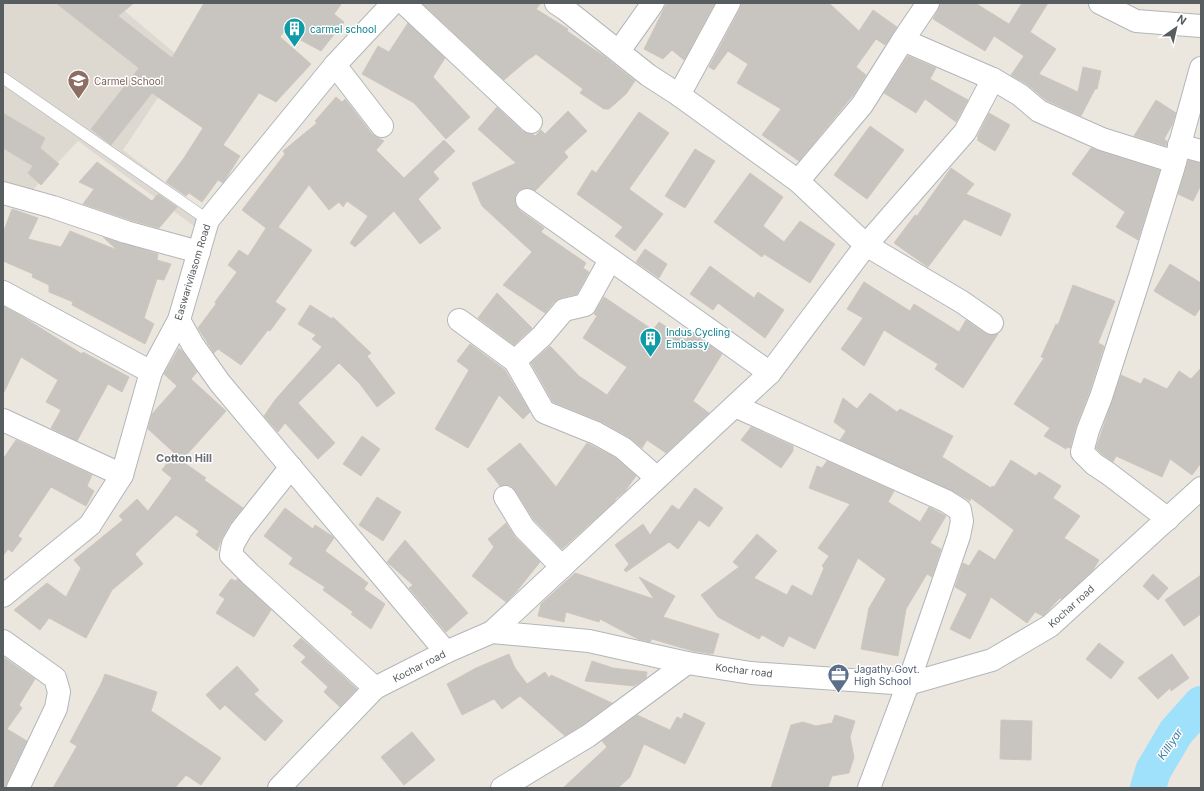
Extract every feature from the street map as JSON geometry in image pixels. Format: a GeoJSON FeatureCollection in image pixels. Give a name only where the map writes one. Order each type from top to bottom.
{"type":"FeatureCollection","features":[{"type":"Feature","properties":{"kind":"street","name":"Easwarivilasom Road"},"geometry":{"type":"LineString","coordinates":[[3,596],[90,525],[122,475],[151,372],[179,320],[208,220],[335,64],[393,3]]}},
{"type":"Feature","properties":{"kind":"street"},"geometry":{"type":"LineString","coordinates":[[404,3],[531,122]]}},
{"type":"Feature","properties":{"kind":"street"},"geometry":{"type":"LineString","coordinates":[[619,51],[653,3]]}},
{"type":"Feature","properties":{"kind":"street"},"geometry":{"type":"LineString","coordinates":[[680,95],[729,3]]}},
{"type":"Feature","properties":{"kind":"street"},"geometry":{"type":"LineString","coordinates":[[798,181],[862,105],[928,3]]}},
{"type":"Feature","properties":{"kind":"street"},"geometry":{"type":"LineString","coordinates":[[1100,3],[1136,21],[1201,26]]}},
{"type":"Feature","properties":{"kind":"street"},"geometry":{"type":"LineString","coordinates":[[563,5],[648,75],[680,95],[798,181],[866,245],[962,302],[992,323]]}},
{"type":"Feature","properties":{"kind":"street"},"geometry":{"type":"LineString","coordinates":[[903,40],[993,80],[1020,95],[1046,114],[1102,139],[1177,153],[1201,151]]}},
{"type":"Feature","properties":{"kind":"street"},"geometry":{"type":"LineString","coordinates":[[335,64],[382,126]]}},
{"type":"Feature","properties":{"kind":"street"},"geometry":{"type":"LineString","coordinates":[[1168,519],[1094,464],[1082,452],[1140,276],[1201,68]]}},
{"type":"Feature","properties":{"kind":"street"},"geometry":{"type":"LineString","coordinates":[[492,632],[770,373],[866,245],[965,132],[993,80]]}},
{"type":"Feature","properties":{"kind":"street"},"geometry":{"type":"LineString","coordinates":[[3,193],[52,207],[126,232],[199,252]]}},
{"type":"Feature","properties":{"kind":"street"},"geometry":{"type":"LineString","coordinates":[[527,200],[770,373]]}},
{"type":"Feature","properties":{"kind":"street"},"geometry":{"type":"LineString","coordinates":[[515,361],[542,336],[564,310],[585,305],[610,260]]}},
{"type":"Feature","properties":{"kind":"street"},"geometry":{"type":"LineString","coordinates":[[3,292],[151,372]]}},
{"type":"Feature","properties":{"kind":"street"},"geometry":{"type":"LineString","coordinates":[[179,320],[193,345],[220,383],[446,652]]}},
{"type":"Feature","properties":{"kind":"street"},"geometry":{"type":"LineString","coordinates":[[460,320],[515,361],[544,412],[596,433],[623,448],[657,478]]}},
{"type":"Feature","properties":{"kind":"street"},"geometry":{"type":"LineString","coordinates":[[735,406],[946,501],[960,510],[962,521],[959,536],[908,684],[869,788]]}},
{"type":"Feature","properties":{"kind":"street"},"geometry":{"type":"LineString","coordinates":[[3,420],[122,475]]}},
{"type":"Feature","properties":{"kind":"street"},"geometry":{"type":"LineString","coordinates":[[291,467],[241,530],[233,544],[231,555],[375,688]]}},
{"type":"Feature","properties":{"kind":"street","name":"Kochar road"},"geometry":{"type":"LineString","coordinates":[[279,788],[375,688],[446,652],[492,632],[588,641],[687,663],[751,672],[908,684],[992,660],[1050,626],[1201,488]]}},
{"type":"Feature","properties":{"kind":"street"},"geometry":{"type":"LineString","coordinates":[[505,498],[524,528],[562,567]]}},
{"type":"Feature","properties":{"kind":"street"},"geometry":{"type":"LineString","coordinates":[[3,641],[55,678],[59,692],[56,708],[18,788]]}},
{"type":"Feature","properties":{"kind":"street"},"geometry":{"type":"LineString","coordinates":[[502,788],[588,736],[687,663]]}},
{"type":"Feature","properties":{"kind":"lane"},"geometry":{"type":"LineString","coordinates":[[3,78],[208,220]]}},
{"type":"Feature","properties":{"kind":"shaded area","name":"Carmel School"},"geometry":{"type":"Polygon","coordinates":[[[3,3],[115,3],[183,60],[123,150],[208,215],[198,229],[78,141],[26,197],[3,183],[3,3]]]}},
{"type":"Feature","properties":{"kind":"building"},"geometry":{"type":"Polygon","coordinates":[[[56,3],[134,3],[118,16],[172,58],[204,3],[342,3],[334,14],[344,22],[321,51],[284,31],[280,37],[311,64],[276,102],[259,93],[223,145],[240,156],[223,183],[218,180],[202,202],[189,193],[186,196],[166,182],[184,158],[203,128],[152,93],[111,145],[91,129],[139,68],[56,3]]]}},
{"type":"Feature","properties":{"kind":"building"},"geometry":{"type":"Polygon","coordinates":[[[422,3],[541,3],[536,9],[568,29],[567,31],[605,57],[635,81],[626,94],[609,109],[604,109],[580,93],[583,89],[536,54],[504,80],[422,3]]]}},
{"type":"Feature","properties":{"kind":"building"},"geometry":{"type":"Polygon","coordinates":[[[667,3],[715,3],[684,60],[672,50],[663,59],[644,49],[667,3]]]}},
{"type":"Feature","properties":{"kind":"building"},"geometry":{"type":"Polygon","coordinates":[[[741,3],[829,3],[859,31],[873,10],[897,27],[885,45],[876,39],[856,67],[866,75],[854,94],[799,161],[762,135],[781,109],[737,83],[748,64],[728,51],[714,70],[709,67],[740,9],[741,3]]]}},
{"type":"Feature","properties":{"kind":"building"},"geometry":{"type":"Polygon","coordinates":[[[940,3],[975,3],[1009,24],[1022,3],[1048,3],[1030,32],[1056,49],[1039,74],[1078,92],[1083,67],[1101,71],[1097,89],[1095,89],[1081,116],[1046,100],[1028,85],[1011,75],[1024,56],[994,36],[985,51],[933,19],[940,3]]]}},
{"type":"Feature","properties":{"kind":"building"},"geometry":{"type":"Polygon","coordinates":[[[408,23],[445,58],[433,77],[470,117],[446,139],[414,103],[362,74],[378,46],[389,52],[408,23]]]}},
{"type":"Feature","properties":{"kind":"building"},"geometry":{"type":"Polygon","coordinates":[[[908,56],[936,68],[930,79],[968,100],[956,122],[925,99],[916,113],[884,93],[908,56]]]}},
{"type":"Feature","properties":{"kind":"building"},"geometry":{"type":"Polygon","coordinates":[[[336,97],[342,102],[345,99],[372,134],[384,141],[376,150],[404,178],[444,140],[455,151],[433,172],[439,179],[418,199],[441,228],[420,244],[394,211],[355,247],[350,243],[368,216],[347,201],[343,207],[339,202],[329,210],[309,185],[278,227],[312,250],[275,302],[286,309],[270,331],[268,330],[241,365],[218,349],[214,353],[198,328],[237,272],[228,265],[239,250],[248,256],[266,228],[242,210],[285,154],[283,151],[317,123],[315,121],[336,97]]]}},
{"type":"Feature","properties":{"kind":"building"},"geometry":{"type":"Polygon","coordinates":[[[1156,100],[1176,113],[1172,125],[1164,139],[1167,141],[1166,146],[1134,136],[1156,100]]]}},
{"type":"Feature","properties":{"kind":"building"},"geometry":{"type":"Polygon","coordinates":[[[497,107],[522,131],[535,136],[541,130],[545,134],[568,111],[587,131],[564,152],[568,157],[535,191],[529,188],[522,189],[517,192],[515,198],[516,205],[519,210],[544,228],[541,232],[586,263],[583,268],[589,272],[577,294],[561,298],[554,302],[545,313],[503,285],[532,252],[482,206],[472,183],[516,163],[478,129],[497,107]]]}},
{"type":"Feature","properties":{"kind":"building"},"geometry":{"type":"Polygon","coordinates":[[[639,112],[669,133],[629,189],[663,214],[635,251],[615,236],[623,227],[577,194],[592,170],[596,173],[639,112]]]}},
{"type":"Feature","properties":{"kind":"building"},"geometry":{"type":"Polygon","coordinates":[[[3,113],[45,138],[40,148],[59,164],[41,185],[28,173],[33,166],[3,148],[3,113]]]}},
{"type":"Feature","properties":{"kind":"building"},"geometry":{"type":"Polygon","coordinates":[[[989,113],[1010,125],[995,151],[977,140],[979,138],[977,137],[989,113]]]}},
{"type":"Feature","properties":{"kind":"building"},"geometry":{"type":"Polygon","coordinates":[[[870,126],[904,150],[867,199],[834,175],[870,126]]]}},
{"type":"Feature","properties":{"kind":"building"},"geometry":{"type":"Polygon","coordinates":[[[1091,148],[1160,170],[1138,240],[1116,227],[1125,212],[1072,174],[1091,148]]]}},
{"type":"Feature","properties":{"kind":"building"},"geometry":{"type":"Polygon","coordinates":[[[695,149],[715,161],[685,208],[665,196],[695,149]]]}},
{"type":"Feature","properties":{"kind":"building"},"geometry":{"type":"Polygon","coordinates":[[[1188,160],[1201,163],[1201,185],[1193,201],[1178,194],[1188,160]]]}},
{"type":"Feature","properties":{"kind":"building"},"geometry":{"type":"Polygon","coordinates":[[[97,162],[152,201],[158,194],[177,207],[159,228],[83,204],[94,189],[79,182],[97,162]]]}},
{"type":"Feature","properties":{"kind":"building"},"geometry":{"type":"Polygon","coordinates":[[[951,168],[974,184],[966,194],[1011,214],[1001,236],[964,219],[928,267],[894,243],[915,215],[917,216],[951,168]]]}},
{"type":"Feature","properties":{"kind":"building"},"geometry":{"type":"Polygon","coordinates":[[[750,173],[783,197],[763,226],[784,242],[800,221],[835,244],[810,283],[764,254],[762,257],[714,222],[750,173]]]}},
{"type":"Feature","properties":{"kind":"building"},"geometry":{"type":"Polygon","coordinates":[[[12,209],[38,218],[28,239],[61,247],[70,231],[117,250],[103,237],[158,254],[157,260],[171,264],[164,280],[157,279],[144,318],[154,324],[145,344],[72,305],[73,302],[49,292],[49,285],[32,277],[33,274],[3,261],[3,233],[12,209]]]}},
{"type":"Feature","properties":{"kind":"building"},"geometry":{"type":"Polygon","coordinates":[[[645,249],[667,264],[659,278],[636,262],[645,249]]]}},
{"type":"Feature","properties":{"kind":"building"},"geometry":{"type":"Polygon","coordinates":[[[1170,264],[1201,283],[1201,307],[1195,316],[1154,291],[1170,264]]]}},
{"type":"Feature","properties":{"kind":"building"},"geometry":{"type":"Polygon","coordinates":[[[710,266],[754,298],[758,292],[784,310],[765,338],[718,303],[713,310],[690,294],[710,266]]]}},
{"type":"Feature","properties":{"kind":"building"},"geometry":{"type":"Polygon","coordinates":[[[864,282],[910,311],[914,304],[959,332],[966,320],[985,333],[991,335],[998,334],[963,388],[935,369],[938,364],[884,330],[864,366],[841,349],[863,318],[847,309],[864,282]]]}},
{"type":"Feature","properties":{"kind":"building"},"geometry":{"type":"Polygon","coordinates":[[[1073,285],[1115,301],[1098,343],[1104,346],[1089,393],[1076,426],[1070,448],[1067,447],[1066,449],[1044,436],[1050,428],[1014,404],[1044,358],[1041,357],[1056,324],[1058,325],[1073,285]]]}},
{"type":"Feature","properties":{"kind":"building"},"geometry":{"type":"Polygon","coordinates":[[[497,293],[532,328],[514,345],[478,318],[497,293]]]}},
{"type":"Feature","properties":{"kind":"building"},"geometry":{"type":"Polygon","coordinates":[[[604,297],[653,330],[659,322],[686,340],[691,332],[722,354],[693,401],[709,413],[666,453],[647,440],[642,448],[629,437],[602,422],[553,402],[531,363],[550,346],[579,376],[607,395],[627,367],[583,338],[597,316],[594,314],[604,297]]]}},
{"type":"Feature","properties":{"kind":"building"},"geometry":{"type":"Polygon","coordinates":[[[310,305],[332,319],[333,317],[371,353],[367,356],[395,393],[377,407],[360,384],[339,363],[298,403],[335,443],[318,459],[285,423],[278,432],[264,416],[275,400],[322,347],[312,339],[316,335],[298,324],[310,305]]]}},
{"type":"Feature","properties":{"kind":"building"},"geometry":{"type":"Polygon","coordinates":[[[3,306],[82,354],[83,352],[129,377],[122,392],[108,384],[77,441],[51,428],[61,410],[46,402],[58,380],[21,357],[3,394],[3,306]]]}},
{"type":"Feature","properties":{"kind":"building"},"geometry":{"type":"Polygon","coordinates":[[[470,344],[505,370],[530,412],[523,419],[499,395],[468,448],[435,429],[469,370],[457,361],[470,344]]]}},
{"type":"Feature","properties":{"kind":"building"},"geometry":{"type":"Polygon","coordinates":[[[179,348],[197,372],[191,379],[226,411],[182,460],[148,429],[152,414],[177,386],[164,374],[179,348]]]}},
{"type":"Feature","properties":{"kind":"building"},"geometry":{"type":"Polygon","coordinates":[[[1201,368],[1201,463],[1192,475],[1170,459],[1162,477],[1116,456],[1113,462],[1096,448],[1121,375],[1141,384],[1144,378],[1167,389],[1179,371],[1191,379],[1201,368]]]}},
{"type":"Feature","properties":{"kind":"building"},"geometry":{"type":"Polygon","coordinates":[[[870,393],[897,412],[900,409],[953,436],[942,457],[991,488],[992,486],[994,487],[1011,460],[1036,476],[1039,472],[1061,486],[1053,498],[1080,516],[1064,538],[1099,560],[1093,570],[1062,599],[1060,598],[1043,616],[1035,612],[1027,623],[991,597],[970,639],[950,629],[967,594],[955,587],[963,563],[969,566],[979,550],[995,560],[1014,530],[971,498],[970,501],[951,490],[840,440],[846,431],[834,422],[843,398],[857,409],[870,393]]]}},
{"type":"Feature","properties":{"kind":"building"},"geometry":{"type":"Polygon","coordinates":[[[751,427],[793,446],[793,451],[781,468],[741,440],[751,427]]]}},
{"type":"Feature","properties":{"kind":"building"},"geometry":{"type":"Polygon","coordinates":[[[362,436],[380,449],[361,476],[343,464],[362,436]]]}},
{"type":"Feature","properties":{"kind":"building"},"geometry":{"type":"Polygon","coordinates":[[[16,440],[92,475],[87,486],[94,491],[86,506],[51,487],[18,536],[22,539],[12,552],[8,549],[3,556],[3,459],[16,440]]]}},
{"type":"Feature","properties":{"kind":"building"},"geometry":{"type":"Polygon","coordinates":[[[520,443],[556,487],[587,443],[616,458],[636,476],[625,491],[617,497],[614,502],[562,549],[534,520],[515,490],[511,486],[500,486],[487,469],[520,443]]]}},
{"type":"Feature","properties":{"kind":"building"},"geometry":{"type":"Polygon","coordinates":[[[173,455],[206,478],[204,480],[243,508],[230,524],[217,551],[196,535],[199,531],[176,515],[135,554],[143,564],[112,590],[86,638],[49,618],[40,630],[14,610],[47,583],[66,597],[81,568],[74,560],[123,520],[119,516],[137,499],[148,511],[172,478],[162,470],[173,455]]]}},
{"type":"Feature","properties":{"kind":"building"},"geometry":{"type":"Polygon","coordinates":[[[827,461],[894,491],[888,502],[920,522],[929,507],[946,516],[930,543],[941,549],[932,577],[927,574],[906,609],[898,656],[861,649],[869,608],[886,579],[858,558],[815,649],[789,636],[783,647],[762,635],[759,639],[718,617],[701,595],[739,567],[733,562],[757,534],[777,551],[754,578],[787,595],[792,585],[812,596],[824,568],[822,566],[829,556],[818,548],[850,504],[809,488],[817,466],[822,468],[827,461]]]}},
{"type":"Feature","properties":{"kind":"building"},"geometry":{"type":"Polygon","coordinates":[[[695,488],[723,508],[709,527],[699,520],[678,549],[669,542],[626,572],[624,570],[629,564],[615,545],[643,524],[650,535],[672,505],[679,510],[695,488]]]}},
{"type":"Feature","properties":{"kind":"building"},"geometry":{"type":"Polygon","coordinates":[[[377,497],[401,512],[383,541],[359,525],[377,497]]]}},
{"type":"Feature","properties":{"kind":"building"},"geometry":{"type":"Polygon","coordinates":[[[285,508],[313,529],[315,525],[332,536],[334,538],[325,551],[368,583],[364,589],[385,604],[371,629],[351,614],[353,612],[323,590],[325,587],[289,564],[293,558],[264,536],[285,508]]]}},
{"type":"Feature","properties":{"kind":"building"},"geometry":{"type":"Polygon","coordinates":[[[506,523],[515,537],[540,562],[506,602],[472,576],[494,547],[488,539],[506,523]]]}},
{"type":"Feature","properties":{"kind":"building"},"geometry":{"type":"Polygon","coordinates":[[[405,540],[468,613],[446,632],[409,588],[413,585],[387,562],[405,540]]]}},
{"type":"Feature","properties":{"kind":"building"},"geometry":{"type":"Polygon","coordinates":[[[575,573],[654,599],[639,577],[675,596],[663,617],[719,634],[713,654],[693,651],[652,639],[650,642],[638,639],[600,619],[599,622],[566,612],[564,622],[538,616],[541,604],[575,573]]]}},
{"type":"Feature","properties":{"kind":"building"},"geometry":{"type":"Polygon","coordinates":[[[1153,574],[1168,588],[1158,600],[1143,586],[1153,574]]]}},
{"type":"Feature","properties":{"kind":"building"},"geometry":{"type":"Polygon","coordinates":[[[1201,575],[1201,614],[1184,626],[1165,600],[1201,575]]]}},
{"type":"Feature","properties":{"kind":"building"},"geometry":{"type":"Polygon","coordinates":[[[231,579],[236,581],[237,579],[239,580],[271,610],[254,637],[216,613],[225,599],[219,595],[231,579]]]}},
{"type":"Feature","properties":{"kind":"building"},"geometry":{"type":"Polygon","coordinates":[[[301,638],[357,689],[340,707],[324,692],[328,687],[301,662],[306,657],[293,646],[301,638]]]}},
{"type":"Feature","properties":{"kind":"building"},"geometry":{"type":"Polygon","coordinates":[[[1099,643],[1124,662],[1111,679],[1086,659],[1099,643]]]}},
{"type":"Feature","properties":{"kind":"building"},"geometry":{"type":"Polygon","coordinates":[[[509,654],[515,668],[527,684],[545,672],[549,678],[551,675],[612,703],[565,736],[520,696],[502,709],[494,699],[462,715],[447,684],[476,668],[509,654]]]}},
{"type":"Feature","properties":{"kind":"building"},"geometry":{"type":"Polygon","coordinates":[[[1172,654],[1189,678],[1171,691],[1170,688],[1158,699],[1138,678],[1172,654]]]}},
{"type":"Feature","properties":{"kind":"building"},"geometry":{"type":"Polygon","coordinates":[[[3,657],[35,679],[19,705],[22,708],[7,729],[27,741],[6,788],[3,788],[3,657]]]}},
{"type":"Feature","properties":{"kind":"building"},"geometry":{"type":"Polygon","coordinates":[[[592,661],[613,668],[647,672],[646,678],[634,686],[585,681],[592,661]]]}},
{"type":"Feature","properties":{"kind":"building"},"geometry":{"type":"Polygon","coordinates":[[[237,666],[259,690],[254,694],[283,721],[265,741],[225,705],[220,710],[206,695],[237,666]]]}},
{"type":"Feature","properties":{"kind":"building"},"geometry":{"type":"Polygon","coordinates":[[[105,674],[157,692],[151,711],[221,758],[201,785],[186,775],[175,788],[53,788],[77,746],[70,742],[105,674]]]}},
{"type":"Feature","properties":{"kind":"building"},"geometry":{"type":"Polygon","coordinates":[[[684,713],[705,723],[685,764],[644,744],[630,777],[618,788],[563,788],[607,747],[602,741],[637,715],[670,730],[677,717],[682,719],[684,713]]]}},
{"type":"Feature","properties":{"kind":"building"},"geometry":{"type":"Polygon","coordinates":[[[835,715],[855,721],[850,737],[854,757],[849,773],[832,776],[828,788],[771,788],[791,725],[803,722],[816,726],[832,723],[835,715]]]}},
{"type":"Feature","properties":{"kind":"building"},"geometry":{"type":"Polygon","coordinates":[[[1001,720],[1032,721],[1031,760],[1000,759],[1001,720]]]}},
{"type":"Feature","properties":{"kind":"building"},"geometry":{"type":"Polygon","coordinates":[[[412,732],[435,760],[404,785],[381,757],[412,732]]]}},
{"type":"Feature","properties":{"kind":"waterway","name":"Killiyar"},"geometry":{"type":"LineString","coordinates":[[1148,788],[1153,771],[1176,732],[1201,704]]}},
{"type":"Feature","properties":{"kind":"place","name":"carmel school"},"geometry":{"type":"Point","coordinates":[294,48]}},
{"type":"Feature","properties":{"kind":"place","name":"Carmel School"},"geometry":{"type":"Point","coordinates":[79,100]}},
{"type":"Feature","properties":{"kind":"place","name":"Indus Cycling Embassy"},"geometry":{"type":"Point","coordinates":[650,358]}},
{"type":"Feature","properties":{"kind":"place","name":"Jagathy Govt. High School"},"geometry":{"type":"Point","coordinates":[839,694]}},
{"type":"Feature","properties":{"kind":"district","name":"Cotton Hill"},"geometry":{"type":"Point","coordinates":[184,458]}}]}
